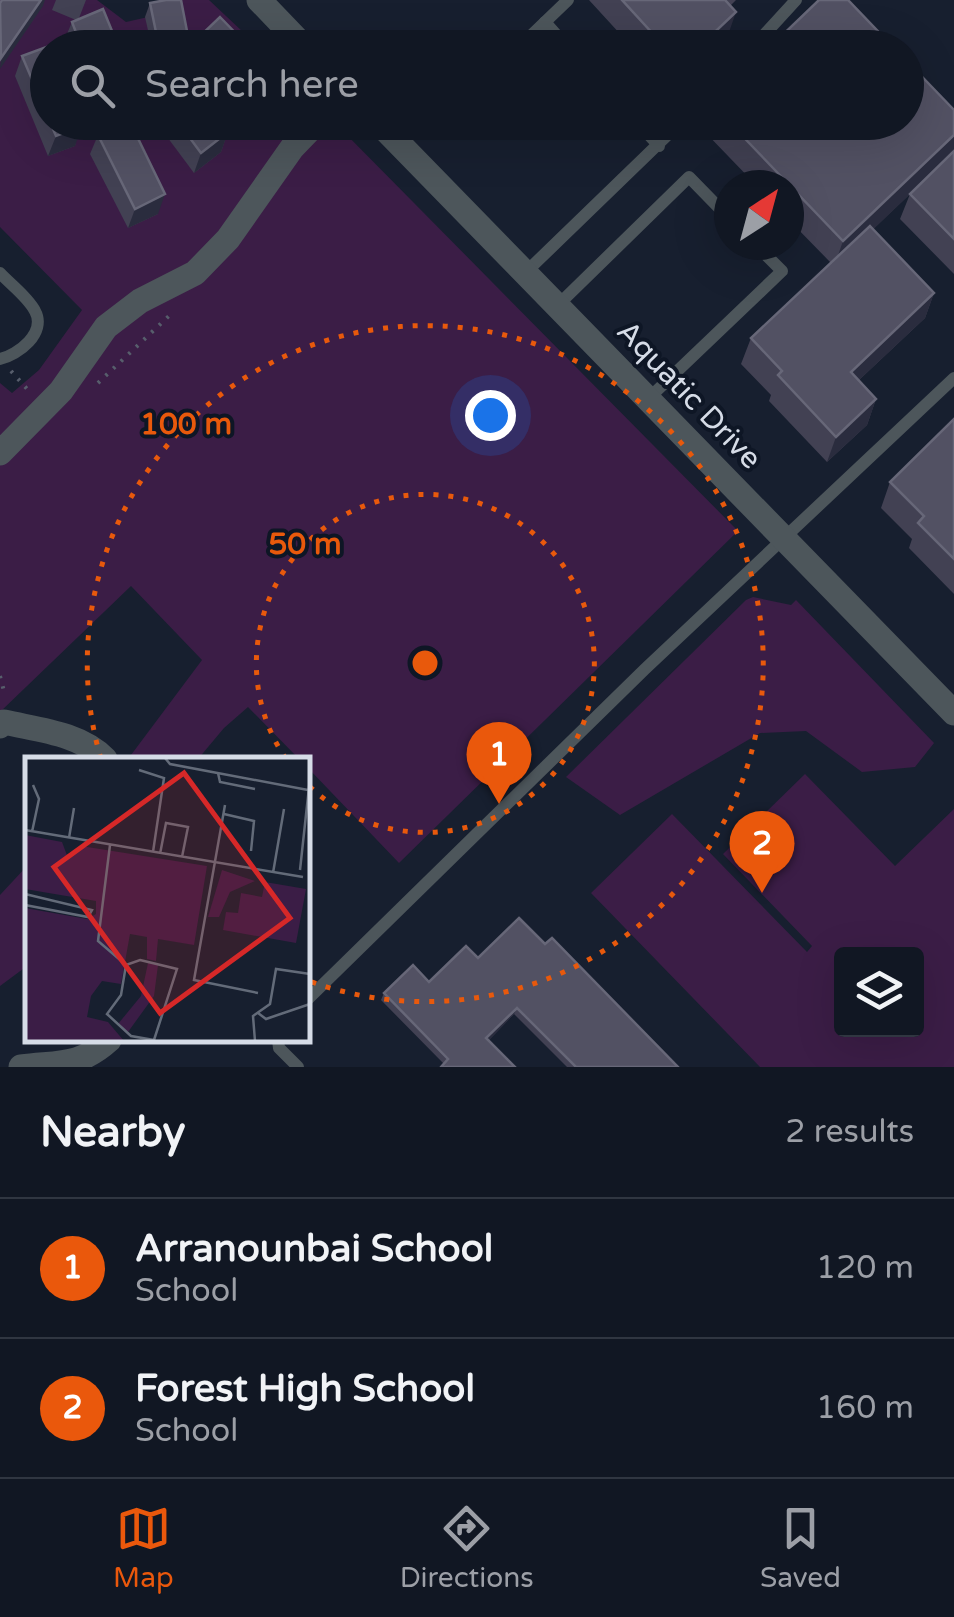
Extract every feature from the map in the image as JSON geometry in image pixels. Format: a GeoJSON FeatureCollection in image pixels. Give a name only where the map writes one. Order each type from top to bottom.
{"type":"FeatureCollection","features":[{"type":"Feature","properties":{"kind":"street"},"geometry":{"type":"LineString","coordinates":[[259,0],[288,30]]}},
{"type":"Feature","properties":{"kind":"street"},"geometry":{"type":"LineString","coordinates":[[0,453],[62,392],[106,327],[140,301],[195,273],[228,239],[300,140]]}},
{"type":"Feature","properties":{"kind":"street","name":"Aquatic Drive"},"geometry":{"type":"LineString","coordinates":[[396,140],[954,713]]}},
{"type":"Feature","properties":{"kind":"street"},"geometry":{"type":"LineString","coordinates":[[2,715],[91,745],[102,757]]}},
{"type":"Feature","properties":{"kind":"street"},"geometry":{"type":"LineString","coordinates":[[21,1067],[79,1062],[107,1042]]}},
{"type":"Feature","properties":{"kind":"lane"},"geometry":{"type":"LineString","coordinates":[[537,30],[568,0]]}},
{"type":"Feature","properties":{"kind":"lane"},"geometry":{"type":"LineString","coordinates":[[768,30],[796,0]]}},
{"type":"Feature","properties":{"kind":"lane"},"geometry":{"type":"LineString","coordinates":[[545,22],[552,30]]}},
{"type":"Feature","properties":{"kind":"lane"},"geometry":{"type":"LineString","coordinates":[[654,140],[659,146]]}},
{"type":"Feature","properties":{"kind":"lane"},"geometry":{"type":"LineString","coordinates":[[526,273],[664,140]]}},
{"type":"Feature","properties":{"kind":"lane"},"geometry":{"type":"LineString","coordinates":[[557,306],[689,177],[714,203]]}},
{"type":"Feature","properties":{"kind":"lane"},"geometry":{"type":"LineString","coordinates":[[648,399],[782,271],[771,260]]}},
{"type":"Feature","properties":{"kind":"lane"},"geometry":{"type":"LineString","coordinates":[[0,273],[35,311],[38,322],[34,336],[13,356],[0,360]]}},
{"type":"Feature","properties":{"kind":"lane"},"geometry":{"type":"LineString","coordinates":[[310,997],[631,682],[954,378]]}},
{"type":"Feature","properties":{"kind":"lane"},"geometry":{"type":"LineString","coordinates":[[278,1042],[279,1048],[298,1067]]}},
{"type":"Feature","properties":{"kind":"path"},"geometry":{"type":"LineString","coordinates":[[0,360],[45,408]]}},
{"type":"Feature","properties":{"kind":"path"},"geometry":{"type":"LineString","coordinates":[[0,676],[2,715]]}},
{"type":"Feature","properties":{"kind":"shaded area"},"geometry":{"type":"Polygon","coordinates":[[[0,0],[97,0],[126,22],[157,15],[170,0],[209,0],[241,30],[30,30],[30,140],[352,140],[738,531],[399,863],[310,770],[310,757],[297,757],[248,707],[200,757],[129,757],[202,660],[131,586],[0,712],[0,383],[12,393],[39,370],[82,310],[0,227],[0,0]]]}},
{"type":"Feature","properties":{"kind":"shaded area"},"geometry":{"type":"Polygon","coordinates":[[[753,597],[791,605],[796,600],[934,743],[915,767],[862,772],[806,731],[760,733],[620,815],[566,777],[746,600],[753,597]]]}},
{"type":"Feature","properties":{"kind":"shaded area"},"geometry":{"type":"Polygon","coordinates":[[[805,774],[895,866],[954,809],[954,1067],[760,1067],[591,893],[672,814],[807,952],[812,946],[723,854],[805,774]]]}},
{"type":"Feature","properties":{"kind":"shaded area"},"geometry":{"type":"Polygon","coordinates":[[[25,868],[25,967],[0,986],[0,895],[25,868]]]}},
{"type":"Feature","properties":{"kind":"building"},"geometry":{"type":"Polygon","coordinates":[[[41,0],[1,58],[0,3],[41,0]]]}},
{"type":"Feature","properties":{"kind":"building"},"geometry":{"type":"Polygon","coordinates":[[[181,0],[187,30],[156,30],[150,3],[181,0]]]}},
{"type":"Feature","properties":{"kind":"building"},"geometry":{"type":"Polygon","coordinates":[[[622,0],[725,0],[736,12],[717,30],[650,30],[622,0]]]}},
{"type":"Feature","properties":{"kind":"building"},"geometry":{"type":"Polygon","coordinates":[[[819,0],[848,0],[877,30],[788,30],[819,0]]]}},
{"type":"Feature","properties":{"kind":"building"},"geometry":{"type":"Polygon","coordinates":[[[103,9],[112,30],[75,30],[72,22],[103,9]]]}},
{"type":"Feature","properties":{"kind":"building"},"geometry":{"type":"Polygon","coordinates":[[[220,17],[233,30],[206,30],[220,17]]]}},
{"type":"Feature","properties":{"kind":"building"},"geometry":{"type":"Polygon","coordinates":[[[30,53],[30,75],[22,56],[30,53]]]}},
{"type":"Feature","properties":{"kind":"building"},"geometry":{"type":"Polygon","coordinates":[[[924,79],[954,110],[954,135],[843,241],[804,200],[804,170],[775,170],[746,140],[924,140],[924,79]]]}},
{"type":"Feature","properties":{"kind":"building"},"geometry":{"type":"Polygon","coordinates":[[[100,140],[139,140],[165,194],[135,209],[100,140]]]}},
{"type":"Feature","properties":{"kind":"building"},"geometry":{"type":"Polygon","coordinates":[[[191,140],[218,140],[201,153],[191,140]]]}},
{"type":"Feature","properties":{"kind":"building"},"geometry":{"type":"Polygon","coordinates":[[[954,151],[954,239],[910,194],[954,151]]]}},
{"type":"Feature","properties":{"kind":"building"},"geometry":{"type":"Polygon","coordinates":[[[870,226],[934,293],[851,372],[876,399],[836,437],[778,375],[782,371],[751,338],[870,226]]]}},
{"type":"Feature","properties":{"kind":"building"},"geometry":{"type":"Polygon","coordinates":[[[954,419],[954,559],[918,523],[924,516],[890,482],[954,419]]]}},
{"type":"Feature","properties":{"kind":"building"},"geometry":{"type":"Polygon","coordinates":[[[519,918],[545,944],[552,938],[678,1067],[576,1067],[517,1008],[486,1038],[515,1067],[441,1067],[448,1059],[384,993],[413,965],[429,982],[466,946],[478,958],[519,918]]]}},
{"type":"Feature","properties":{"kind":"place","name":"Arranounbai School"},"geometry":{"type":"Point","coordinates":[499,804]}},
{"type":"Feature","properties":{"kind":"place","name":"Forest High School"},"geometry":{"type":"Point","coordinates":[762,893]}}]}
